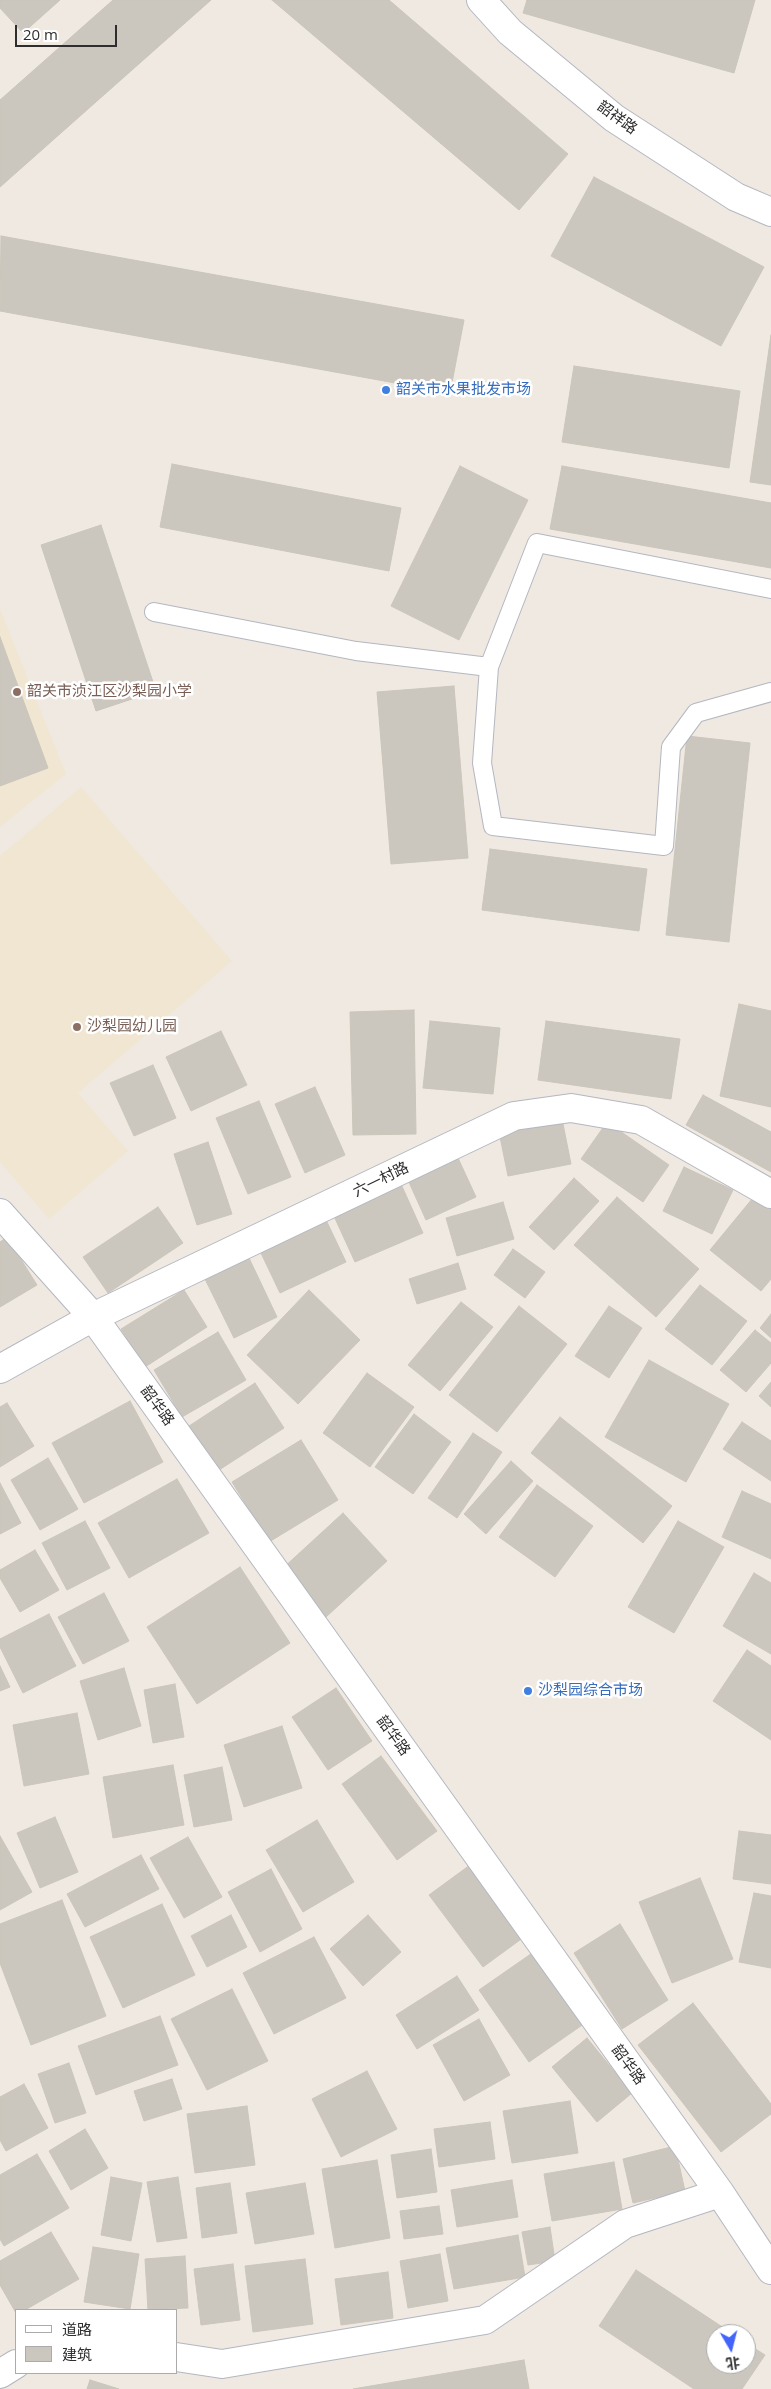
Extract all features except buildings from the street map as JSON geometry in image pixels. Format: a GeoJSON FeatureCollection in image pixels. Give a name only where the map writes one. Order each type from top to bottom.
{"type":"FeatureCollection","features":[{"type":"Feature","properties":{"kind":"street","name":"韶祥路"},"geometry":{"type":"LineString","coordinates":[[482,0],[510,32],[614,118],[736,197],[771,212]]}},
{"type":"Feature","properties":{"kind":"street","name":"六一村路"},"geometry":{"type":"LineString","coordinates":[[0,1370],[93,1317],[514,1116],[571,1108],[641,1120],[771,1194]]}},
{"type":"Feature","properties":{"kind":"street","name":"韶华路"},"geometry":{"type":"LineString","coordinates":[[0,1213],[93,1317],[720,2192],[771,2270]]}},
{"type":"Feature","properties":{"kind":"street"},"geometry":{"type":"LineString","coordinates":[[178,2357],[222,2364],[485,2320],[625,2224],[720,2192]]}},
{"type":"Feature","properties":{"kind":"street"},"geometry":{"type":"LineString","coordinates":[[0,2374],[15,2365]]}},
{"type":"Feature","properties":{"kind":"lane"},"geometry":{"type":"LineString","coordinates":[[771,589],[537,543],[489,667],[482,763],[493,826],[664,846],[671,747],[696,713],[771,692]]}},
{"type":"Feature","properties":{"kind":"lane"},"geometry":{"type":"LineString","coordinates":[[154,612],[356,651],[489,667]]}},
{"type":"Feature","properties":{"kind":"shaded area","name":"韶关市浈江区沙梨园小学"},"geometry":{"type":"Polygon","coordinates":[[[0,609],[66,774],[0,827],[0,609]]]}},
{"type":"Feature","properties":{"kind":"shaded area","name":"沙梨园幼儿园"},"geometry":{"type":"Polygon","coordinates":[[[81,787],[232,961],[78,1093],[128,1151],[49,1219],[0,1162],[0,856],[81,787]]]}},
{"type":"Feature","properties":{"kind":"place","name":"韶关市水果批发市场"},"geometry":{"type":"Point","coordinates":[386,390]}},
{"type":"Feature","properties":{"kind":"place","name":"韶关市浈江区沙梨园小学"},"geometry":{"type":"Point","coordinates":[17,692]}},
{"type":"Feature","properties":{"kind":"place","name":"沙梨园幼儿园"},"geometry":{"type":"Point","coordinates":[77,1027]}},
{"type":"Feature","properties":{"kind":"place","name":"沙梨园综合市场"},"geometry":{"type":"Point","coordinates":[528,1691]}}]}
